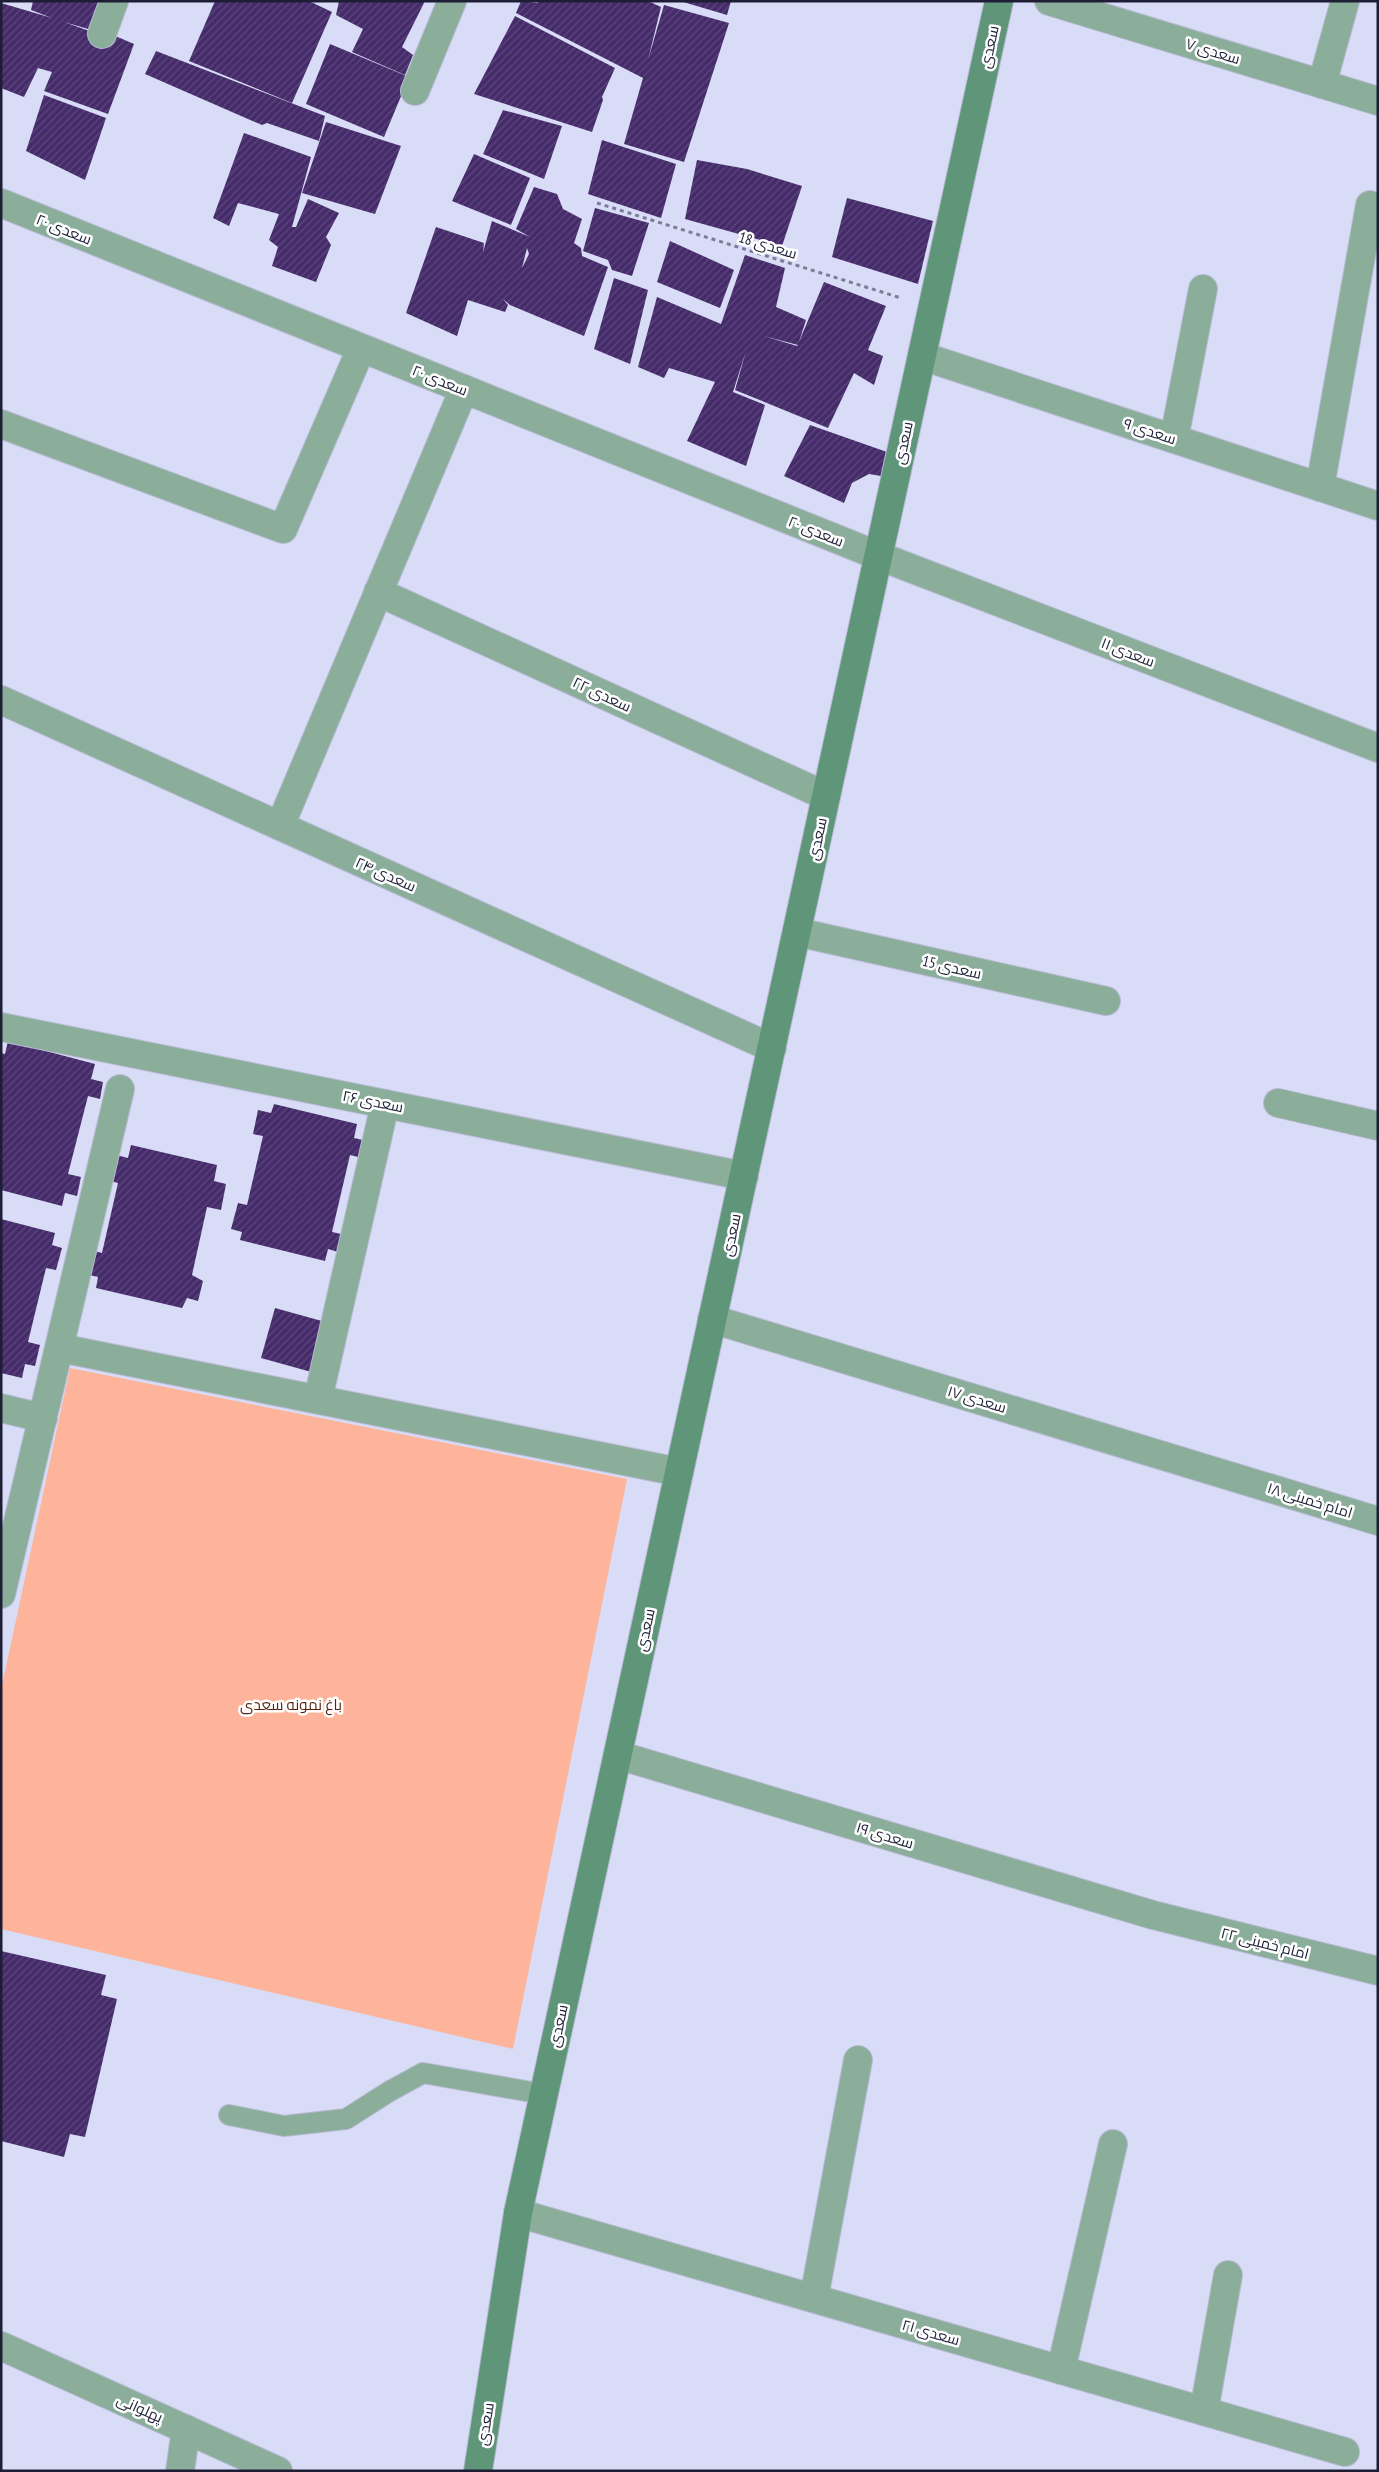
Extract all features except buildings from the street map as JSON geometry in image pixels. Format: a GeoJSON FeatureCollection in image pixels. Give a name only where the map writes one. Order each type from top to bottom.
{"type":"FeatureCollection","features":[{"type":"Feature","properties":{"kind":"main road","name":"سعدی"},"geometry":{"type":"LineString","coordinates":[[478,2471],[518,2213],[543,2094],[1000,1]]}},
{"type":"Feature","properties":{"kind":"street"},"geometry":{"type":"LineString","coordinates":[[102,34],[114,1]]}},
{"type":"Feature","properties":{"kind":"street"},"geometry":{"type":"LineString","coordinates":[[415,91],[452,1]]}},
{"type":"Feature","properties":{"kind":"street","name":"سعدی ۷"},"geometry":{"type":"LineString","coordinates":[[1049,1],[1378,101]]}},
{"type":"Feature","properties":{"kind":"street"},"geometry":{"type":"LineString","coordinates":[[1322,84],[1345,1]]}},
{"type":"Feature","properties":{"kind":"street","name":"سعدی ۲۰"},"geometry":{"type":"LineString","coordinates":[[1,203],[879,556]]}},
{"type":"Feature","properties":{"kind":"street"},"geometry":{"type":"LineString","coordinates":[[1320,487],[1370,205]]}},
{"type":"Feature","properties":{"kind":"street"},"geometry":{"type":"LineString","coordinates":[[1174,439],[1203,289]]}},
{"type":"Feature","properties":{"kind":"street"},"geometry":{"type":"LineString","coordinates":[[1,424],[283,528],[362,348]]}},
{"type":"Feature","properties":{"kind":"street","name":"سعدی ۹"},"geometry":{"type":"LineString","coordinates":[[922,356],[1320,487],[1376,499]]}},
{"type":"Feature","properties":{"kind":"street"},"geometry":{"type":"LineString","coordinates":[[280,826],[464,389]]}},
{"type":"Feature","properties":{"kind":"street","name":"سعدی ۱۱"},"geometry":{"type":"LineString","coordinates":[[879,556],[1378,748]]}},
{"type":"Feature","properties":{"kind":"street","name":"سعدی ۲۲"},"geometry":{"type":"LineString","coordinates":[[378,592],[826,796]]}},
{"type":"Feature","properties":{"kind":"street","name":"سعدی ۲۴"},"geometry":{"type":"LineString","coordinates":[[1,700],[772,1048]]}},
{"type":"Feature","properties":{"kind":"street","name":"سعدی 15"},"geometry":{"type":"LineString","coordinates":[[797,932],[1106,1001]]}},
{"type":"Feature","properties":{"kind":"street","name":"سعدی ۲۶"},"geometry":{"type":"LineString","coordinates":[[1,1027],[744,1176]]}},
{"type":"Feature","properties":{"kind":"street"},"geometry":{"type":"LineString","coordinates":[[1,1594],[120,1089]]}},
{"type":"Feature","properties":{"kind":"street"},"geometry":{"type":"LineString","coordinates":[[1278,1103],[1378,1126]]}},
{"type":"Feature","properties":{"kind":"street"},"geometry":{"type":"LineString","coordinates":[[318,1399],[385,1104]]}},
{"type":"Feature","properties":{"kind":"street","name":"سعدی ۱۷"},"geometry":{"type":"LineString","coordinates":[[712,1319],[1243,1480]]}},
{"type":"Feature","properties":{"kind":"street"},"geometry":{"type":"LineString","coordinates":[[60,1348],[679,1472]]}},
{"type":"Feature","properties":{"kind":"street"},"geometry":{"type":"LineString","coordinates":[[1,1408],[43,1418]]}},
{"type":"Feature","properties":{"kind":"street","name":"امام خمینی ۱۸"},"geometry":{"type":"LineString","coordinates":[[1243,1480],[1378,1520]]}},
{"type":"Feature","properties":{"kind":"street","name":"سعدی ۱۹"},"geometry":{"type":"LineString","coordinates":[[618,1755],[1153,1915]]}},
{"type":"Feature","properties":{"kind":"street","name":"امام خمینی ۲۲"},"geometry":{"type":"LineString","coordinates":[[1153,1915],[1378,1971]]}},
{"type":"Feature","properties":{"kind":"street"},"geometry":{"type":"LineString","coordinates":[[814,2298],[858,2060]]}},
{"type":"Feature","properties":{"kind":"street"},"geometry":{"type":"LineString","coordinates":[[1061,2370],[1113,2144]]}},
{"type":"Feature","properties":{"kind":"street","name":"سعدی ۲۱"},"geometry":{"type":"LineString","coordinates":[[518,2213],[1345,2452]]}},
{"type":"Feature","properties":{"kind":"street"},"geometry":{"type":"LineString","coordinates":[[1204,2411],[1228,2275]]}},
{"type":"Feature","properties":{"kind":"street","name":"پهلوانی"},"geometry":{"type":"LineString","coordinates":[[1,2346],[278,2471]]}},
{"type":"Feature","properties":{"kind":"street"},"geometry":{"type":"LineString","coordinates":[[180,2471],[186,2429]]}},
{"type":"Feature","properties":{"kind":"lane"},"geometry":{"type":"LineString","coordinates":[[229,2115],[284,2126],[346,2118],[390,2090],[423,2074],[543,2094]]}},
{"type":"Feature","properties":{"kind":"path","name":"سعدی 18"},"geometry":{"type":"LineString","coordinates":[[597,203],[932,308]]}},
{"type":"Feature","properties":{"kind":"green space","name":"باغ نمونه سعدی"},"geometry":{"type":"Polygon","coordinates":[[[70,1368],[627,1479],[513,2049],[1,1929],[1,1690],[70,1368]]]}}]}
